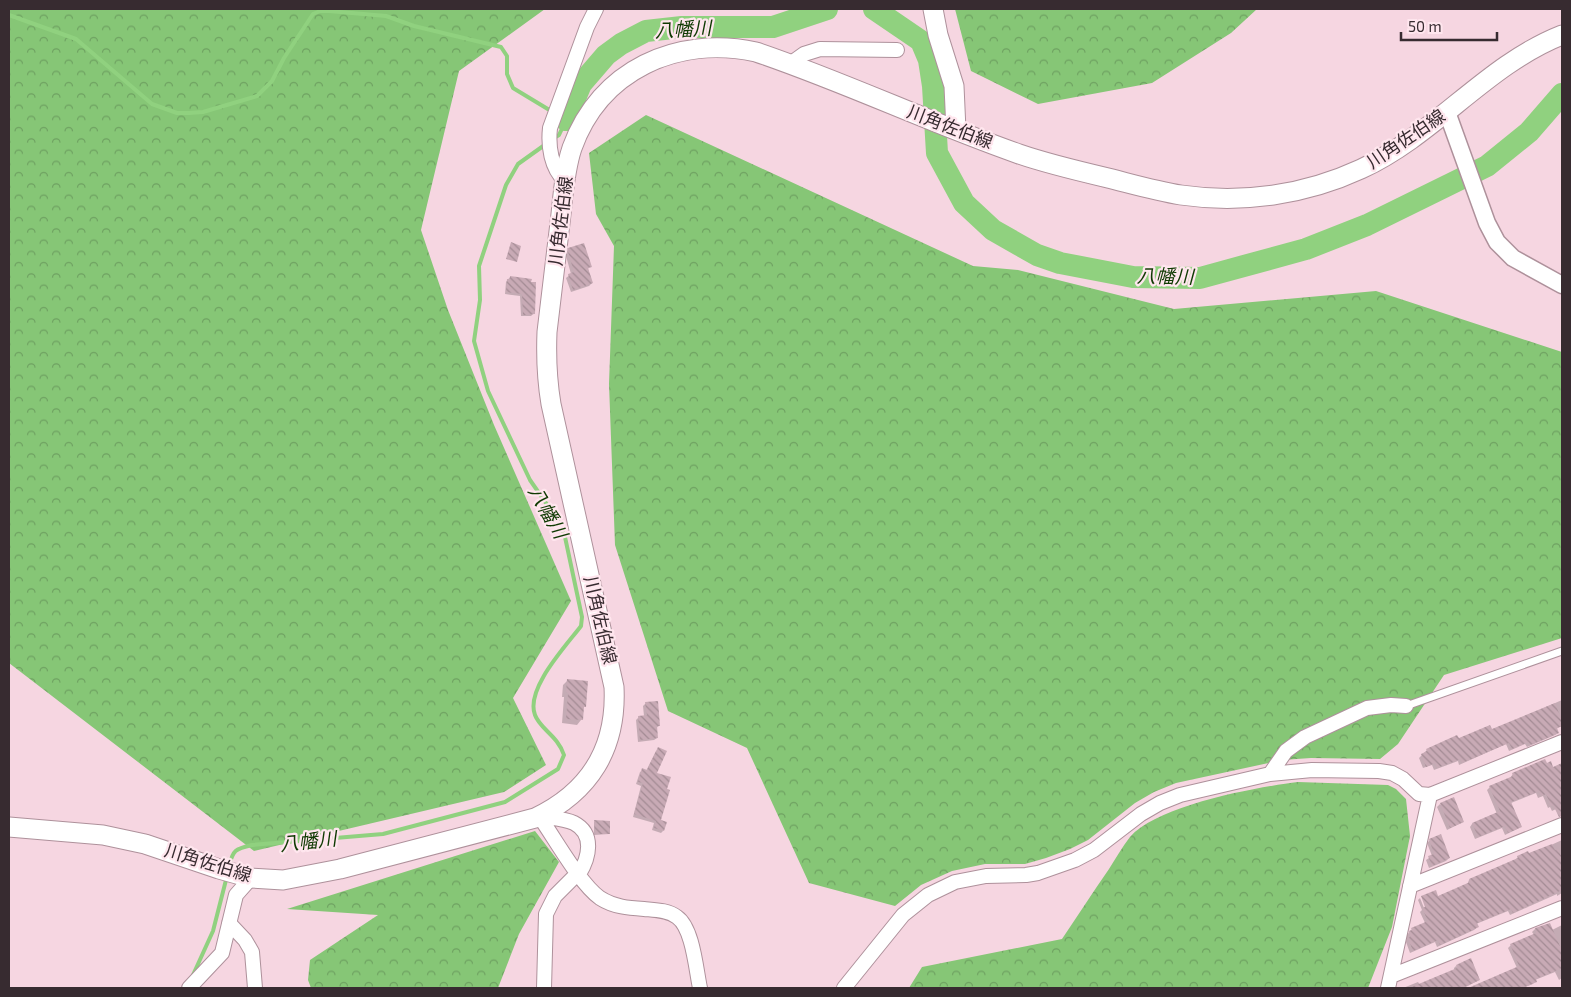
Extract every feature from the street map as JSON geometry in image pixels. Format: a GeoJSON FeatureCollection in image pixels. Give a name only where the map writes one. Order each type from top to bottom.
{"type":"FeatureCollection","features":[{"type":"Feature","properties":{"kind":"main road"},"geometry":{"type":"LineString","coordinates":[[933,9],[938,35],[954,86],[955,129]]}},
{"type":"Feature","properties":{"kind":"main road","name":"川角佐伯線"},"geometry":{"type":"LineString","coordinates":[[9,827],[103,835],[145,844],[245,876],[283,880],[340,869],[539,816],[561,804],[573,794],[592,772],[600,759],[611,731],[615,702],[612,672],[551,404],[547,381],[547,332],[565,181],[572,149],[586,120],[606,94],[618,82],[645,64],[691,48],[724,47],[756,52],[1019,154],[1158,190],[1204,197],[1251,198],[1297,191],[1320,185],[1356,172],[1384,158],[1450,120],[1512,62],[1562,35]]}},
{"type":"Feature","properties":{"kind":"street"},"geometry":{"type":"LineString","coordinates":[[565,181],[554,167],[550,128],[587,27],[596,9]]}},
{"type":"Feature","properties":{"kind":"street"},"geometry":{"type":"LineString","coordinates":[[790,64],[804,54],[820,49],[897,50]]}},
{"type":"Feature","properties":{"kind":"street"},"geometry":{"type":"LineString","coordinates":[[1450,120],[1492,233],[1505,251],[1523,264],[1562,285]]}},
{"type":"Feature","properties":{"kind":"street"},"geometry":{"type":"LineString","coordinates":[[1270,774],[1278,761],[1295,744],[1331,724],[1367,708],[1391,705],[1406,706]]}},
{"type":"Feature","properties":{"kind":"street"},"geometry":{"type":"LineString","coordinates":[[844,988],[903,915],[915,904],[941,888],[956,882],[986,876],[1026,875],[1050,870],[1094,850],[1141,814],[1160,803],[1200,789],[1298,770],[1380,771],[1392,773],[1403,778],[1419,794],[1424,796],[1562,742]]}},
{"type":"Feature","properties":{"kind":"street"},"geometry":{"type":"LineString","coordinates":[[1390,982],[1430,795]]}},
{"type":"Feature","properties":{"kind":"street"},"geometry":{"type":"LineString","coordinates":[[539,816],[591,890],[609,903],[631,908],[662,911],[677,917],[689,935],[700,988]]}},
{"type":"Feature","properties":{"kind":"street"},"geometry":{"type":"LineString","coordinates":[[539,816],[574,823],[588,839],[589,849],[586,863],[579,874],[555,896],[546,914],[544,988]]}},
{"type":"Feature","properties":{"kind":"street"},"geometry":{"type":"LineString","coordinates":[[1410,886],[1562,825]]}},
{"type":"Feature","properties":{"kind":"street"},"geometry":{"type":"LineString","coordinates":[[189,988],[222,953],[236,895],[245,876]]}},
{"type":"Feature","properties":{"kind":"street"},"geometry":{"type":"LineString","coordinates":[[1390,982],[1562,908]]}},
{"type":"Feature","properties":{"kind":"street"},"geometry":{"type":"LineString","coordinates":[[229,923],[245,940],[252,952],[256,988]]}},
{"type":"Feature","properties":{"kind":"lane"},"geometry":{"type":"LineString","coordinates":[[1406,706],[1562,651]]}},
{"type":"Feature","properties":{"kind":"green space"},"geometry":{"type":"Polygon","coordinates":[[[9,9],[545,9],[459,71],[421,230],[448,310],[494,425],[571,601],[513,698],[546,765],[504,792],[254,851],[9,663],[9,9]]]}},
{"type":"Feature","properties":{"kind":"green space"},"geometry":{"type":"Polygon","coordinates":[[[955,9],[1257,9],[1231,33],[1152,83],[1038,104],[971,71],[955,9]]]}},
{"type":"Feature","properties":{"kind":"green space"},"geometry":{"type":"Polygon","coordinates":[[[646,115],[973,266],[1018,270],[1174,309],[1376,291],[1562,352],[1562,638],[1444,675],[1398,744],[1380,759],[1311,758],[1282,760],[1176,783],[1154,792],[1135,803],[1088,840],[1070,849],[1025,864],[985,864],[952,871],[921,885],[895,906],[809,883],[747,748],[668,711],[615,545],[609,384],[614,246],[596,214],[589,153],[646,115]]]}},
{"type":"Feature","properties":{"kind":"green space"},"geometry":{"type":"Polygon","coordinates":[[[1298,782],[1388,785],[1396,789],[1406,799],[1410,836],[1392,927],[1368,988],[909,988],[922,967],[1062,939],[1130,837],[1144,826],[1162,816],[1209,799],[1258,788],[1298,782]]]}},
{"type":"Feature","properties":{"kind":"green space"},"geometry":{"type":"Polygon","coordinates":[[[535,831],[559,862],[519,934],[498,988],[311,988],[308,980],[310,960],[378,915],[287,909],[535,831]]]}},
{"type":"Feature","properties":{"kind":"building"},"geometry":{"type":"Polygon","coordinates":[[[511,242],[521,246],[517,262],[506,259],[511,242]]]}},
{"type":"Feature","properties":{"kind":"building"},"geometry":{"type":"Polygon","coordinates":[[[584,243],[592,267],[588,268],[593,283],[573,290],[568,274],[574,272],[568,248],[584,243]]]}},
{"type":"Feature","properties":{"kind":"building"},"geometry":{"type":"Polygon","coordinates":[[[510,276],[532,279],[531,282],[536,282],[535,314],[523,315],[522,294],[506,292],[507,279],[510,279],[510,276]]]}},
{"type":"Feature","properties":{"kind":"building"},"geometry":{"type":"Polygon","coordinates":[[[567,679],[588,681],[583,720],[566,719],[567,679]]]}},
{"type":"Feature","properties":{"kind":"building"},"geometry":{"type":"Polygon","coordinates":[[[658,701],[660,726],[657,726],[658,738],[640,740],[638,716],[647,715],[645,702],[658,701]]]}},
{"type":"Feature","properties":{"kind":"building"},"geometry":{"type":"Polygon","coordinates":[[[1555,703],[1562,721],[1562,726],[1557,728],[1559,733],[1530,745],[1528,742],[1512,749],[1509,743],[1462,763],[1461,759],[1437,768],[1435,763],[1426,767],[1421,754],[1427,751],[1426,749],[1457,735],[1459,738],[1490,725],[1492,729],[1555,703]]]}},
{"type":"Feature","properties":{"kind":"building"},"geometry":{"type":"Polygon","coordinates":[[[658,747],[667,751],[657,773],[671,777],[667,789],[670,790],[661,820],[667,822],[664,831],[654,828],[656,821],[634,814],[643,783],[638,782],[642,768],[647,770],[658,747]]]}},
{"type":"Feature","properties":{"kind":"building"},"geometry":{"type":"Polygon","coordinates":[[[1545,759],[1547,763],[1551,761],[1553,767],[1562,763],[1562,816],[1559,817],[1553,805],[1551,806],[1546,794],[1541,796],[1539,791],[1511,802],[1522,827],[1508,833],[1505,826],[1478,837],[1472,823],[1500,811],[1489,786],[1513,776],[1512,773],[1545,759]]]}},
{"type":"Feature","properties":{"kind":"building"},"geometry":{"type":"Polygon","coordinates":[[[1454,797],[1464,822],[1450,828],[1440,803],[1454,797]]]}},
{"type":"Feature","properties":{"kind":"building"},"geometry":{"type":"Polygon","coordinates":[[[594,820],[610,821],[610,834],[595,834],[594,820]]]}},
{"type":"Feature","properties":{"kind":"building"},"geometry":{"type":"Polygon","coordinates":[[[1441,834],[1450,858],[1432,866],[1428,856],[1434,854],[1429,839],[1441,834]]]}},
{"type":"Feature","properties":{"kind":"building"},"geometry":{"type":"Polygon","coordinates":[[[1552,844],[1555,850],[1558,849],[1562,858],[1562,890],[1513,913],[1511,909],[1477,923],[1479,927],[1440,945],[1438,940],[1413,951],[1408,938],[1410,937],[1409,931],[1412,930],[1411,928],[1428,921],[1422,908],[1425,907],[1421,896],[1436,890],[1438,896],[1470,882],[1469,879],[1518,858],[1517,856],[1552,844]]]}},
{"type":"Feature","properties":{"kind":"building"},"geometry":{"type":"Polygon","coordinates":[[[1550,923],[1562,951],[1562,968],[1536,979],[1537,982],[1522,988],[1468,988],[1519,966],[1510,944],[1536,933],[1535,928],[1550,923]]]}},
{"type":"Feature","properties":{"kind":"building"},"geometry":{"type":"Polygon","coordinates":[[[1471,958],[1480,980],[1462,988],[1409,988],[1457,968],[1456,965],[1471,958]]]}},
{"type":"Feature","properties":{"kind":"waterway","name":"八幡川"},"geometry":{"type":"LineString","coordinates":[[566,120],[581,84],[606,55],[621,44],[646,31],[682,27],[773,27],[827,9]]}},
{"type":"Feature","properties":{"kind":"waterway","name":"八幡川"},"geometry":{"type":"LineString","coordinates":[[874,9],[921,41],[929,60],[933,86],[937,153],[964,203],[993,230],[1037,255],[1060,263],[1133,277],[1200,278],[1306,249],[1367,225],[1487,166],[1529,132],[1562,94]]}},
{"type":"Feature","properties":{"kind":"waterway"},"geometry":{"type":"LineString","coordinates":[[9,15],[76,39],[152,104],[177,113],[203,112],[257,96],[272,81],[284,58],[313,14],[320,11],[329,11],[386,16],[414,26],[501,47],[507,56],[507,74],[513,88],[566,120],[559,135],[554,138]]}},
{"type":"Feature","properties":{"kind":"waterway","name":"八幡川"},"geometry":{"type":"LineString","coordinates":[[229,866],[236,851],[252,845],[383,834],[505,802],[558,769],[564,755],[558,743],[537,720],[533,705],[541,681],[557,656],[581,626],[582,617],[565,537],[559,522],[530,480],[488,391],[474,341],[480,300],[479,266],[506,185],[518,164],[546,144]]}},
{"type":"Feature","properties":{"kind":"waterway","name":"八幡川"},"geometry":{"type":"LineString","coordinates":[[193,975],[213,931],[227,876]]}}]}
